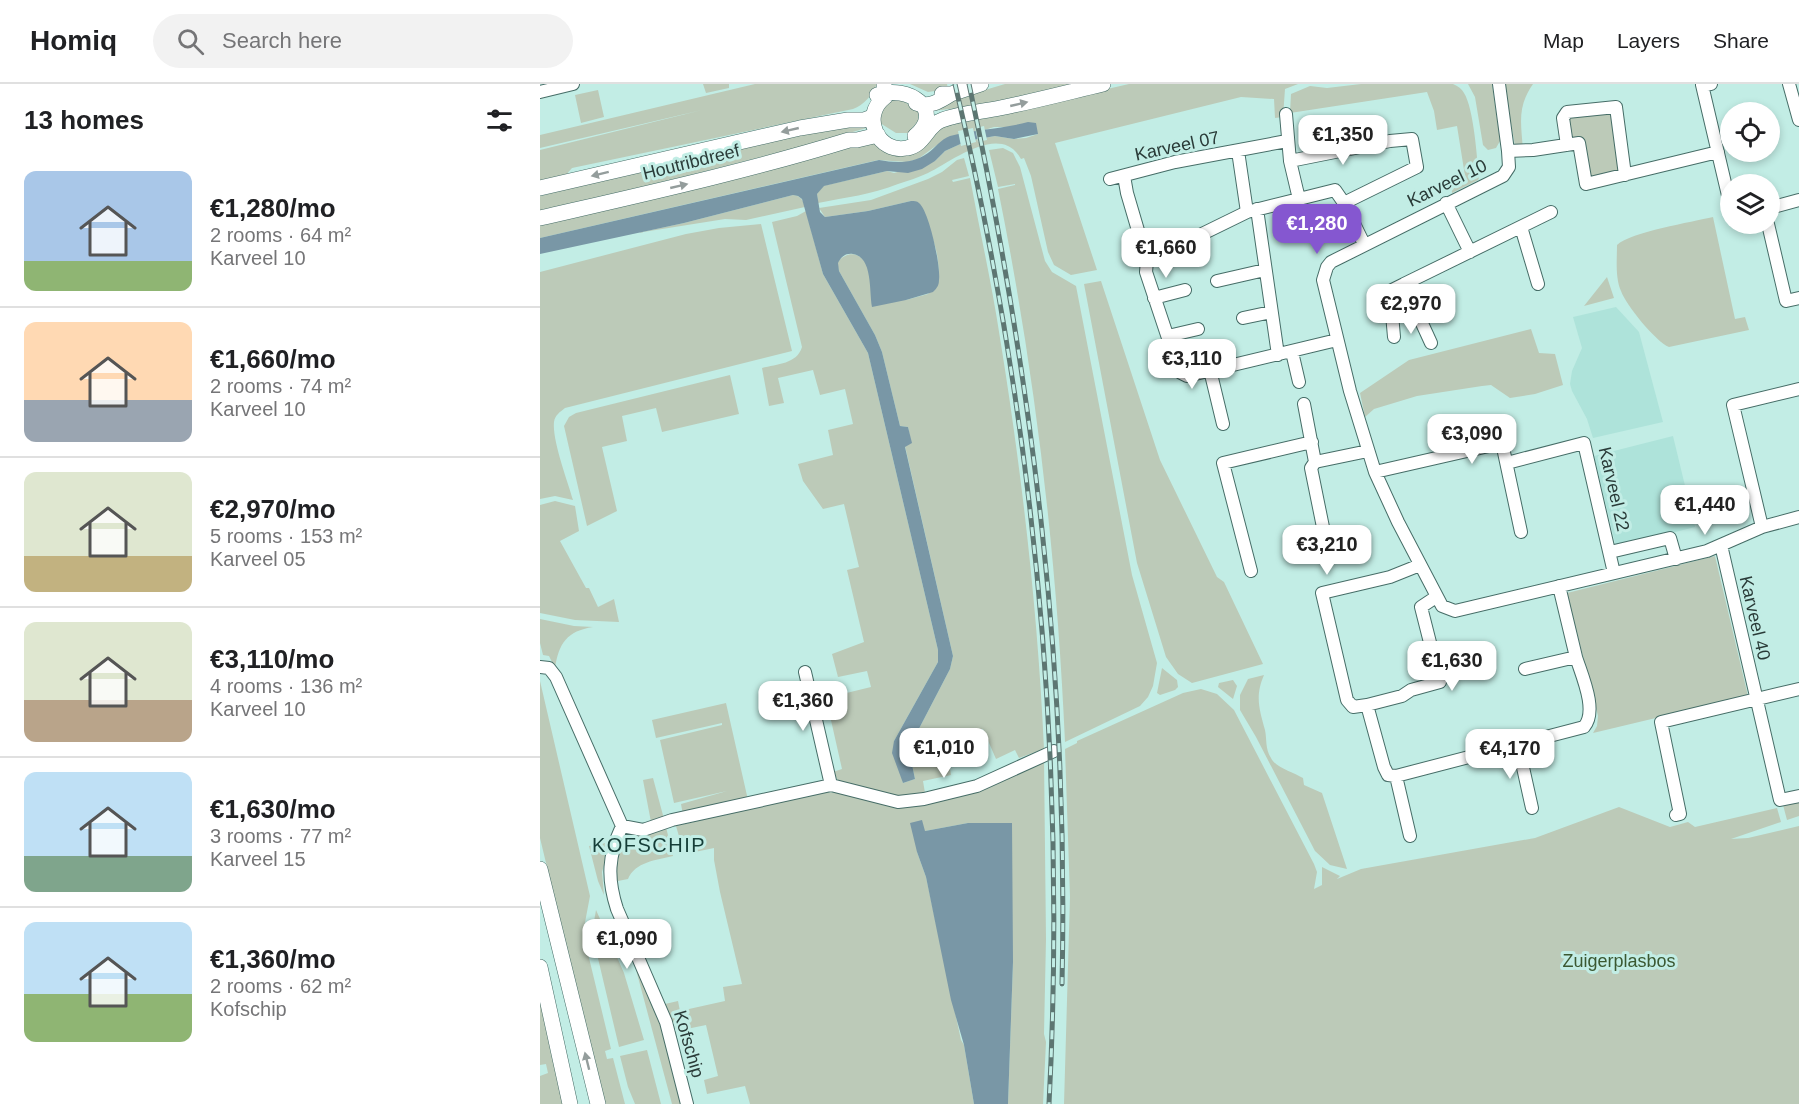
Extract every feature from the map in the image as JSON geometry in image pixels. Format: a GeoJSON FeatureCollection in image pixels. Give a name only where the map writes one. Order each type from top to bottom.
{"type":"FeatureCollection","features":[{"type":"Feature","properties":{"kind":"main road"},"geometry":{"type":"LineString","coordinates":[[926,112],[951,94],[981,84]]}},
{"type":"Feature","properties":{"kind":"main road"},"geometry":{"type":"LineString","coordinates":[[884,90],[905,95],[926,112],[953,111],[961,114],[1001,108],[1103,84]]}},
{"type":"Feature","properties":{"kind":"main road"},"geometry":{"type":"LineString","coordinates":[[902,86],[915,92],[926,112],[924,126],[918,133],[902,141],[896,141],[873,121],[879,93],[902,86]]}},
{"type":"Feature","properties":{"kind":"main road","name":"Houtribdreef"},"geometry":{"type":"LineString","coordinates":[[540,188],[788,130],[848,120],[864,111],[873,121],[849,140],[793,157],[540,218]]}},
{"type":"Feature","properties":{"kind":"main road"},"geometry":{"type":"LineString","coordinates":[[540,869],[598,1104]]}},
{"type":"Feature","properties":{"kind":"main road"},"geometry":{"type":"LineString","coordinates":[[540,967],[570,1104]]}},
{"type":"Feature","properties":{"kind":"street"},"geometry":{"type":"LineString","coordinates":[[540,92],[573,84]]}},
{"type":"Feature","properties":{"kind":"street","name":"Karveel 10"},"geometry":{"type":"LineString","coordinates":[[1436,597],[1375,472],[1337,340],[1323,280],[1331,262],[1503,176],[1509,167],[1499,84]]}},
{"type":"Feature","properties":{"kind":"street"},"geometry":{"type":"LineString","coordinates":[[1711,84],[1702,85],[1723,174]]}},
{"type":"Feature","properties":{"kind":"street"},"geometry":{"type":"LineString","coordinates":[[1789,84],[1799,120]]}},
{"type":"Feature","properties":{"kind":"street"},"geometry":{"type":"LineString","coordinates":[[1567,145],[1563,118],[1567,112],[1616,106],[1624,175]]}},
{"type":"Feature","properties":{"kind":"street"},"geometry":{"type":"LineString","coordinates":[[1286,114],[1290,161],[1299,199]]}},
{"type":"Feature","properties":{"kind":"street"},"geometry":{"type":"LineString","coordinates":[[1290,161],[1390,141],[1412,139],[1417,167],[1344,202]]}},
{"type":"Feature","properties":{"kind":"street","name":"Karveel 07"},"geometry":{"type":"LineString","coordinates":[[1110,179],[1175,162],[1287,141]]}},
{"type":"Feature","properties":{"kind":"street"},"geometry":{"type":"LineString","coordinates":[[1508,151],[1533,150],[1579,143],[1586,184],[1718,152]]}},
{"type":"Feature","properties":{"kind":"street","name":"Karveel 07"},"geometry":{"type":"LineString","coordinates":[[1238,151],[1265,270],[1271,312]]}},
{"type":"Feature","properties":{"kind":"street","name":"Karveel 07"},"geometry":{"type":"LineString","coordinates":[[1124,176],[1147,261]]}},
{"type":"Feature","properties":{"kind":"street"},"geometry":{"type":"LineString","coordinates":[[1337,340],[1186,376],[1181,373],[1154,298],[1146,272],[1147,261],[1252,211],[1335,190],[1344,202],[1364,244]]}},
{"type":"Feature","properties":{"kind":"street"},"geometry":{"type":"LineString","coordinates":[[1780,206],[1799,201]]}},
{"type":"Feature","properties":{"kind":"street"},"geometry":{"type":"LineString","coordinates":[[1446,203],[1470,252]]}},
{"type":"Feature","properties":{"kind":"street"},"geometry":{"type":"LineString","coordinates":[[1394,337],[1390,291],[1551,212]]}},
{"type":"Feature","properties":{"kind":"street"},"geometry":{"type":"LineString","coordinates":[[1521,227],[1538,284]]}},
{"type":"Feature","properties":{"kind":"street"},"geometry":{"type":"LineString","coordinates":[[1770,234],[1786,301],[1799,298]]}},
{"type":"Feature","properties":{"kind":"street"},"geometry":{"type":"LineString","coordinates":[[1217,281],[1265,270]]}},
{"type":"Feature","properties":{"kind":"street"},"geometry":{"type":"LineString","coordinates":[[1404,284],[1431,343]]}},
{"type":"Feature","properties":{"kind":"street"},"geometry":{"type":"LineString","coordinates":[[1154,298],[1185,290]]}},
{"type":"Feature","properties":{"kind":"street"},"geometry":{"type":"LineString","coordinates":[[1243,318],[1271,312],[1278,355]]}},
{"type":"Feature","properties":{"kind":"street"},"geometry":{"type":"LineString","coordinates":[[1168,336],[1198,329]]}},
{"type":"Feature","properties":{"kind":"street"},"geometry":{"type":"LineString","coordinates":[[1292,352],[1299,382]]}},
{"type":"Feature","properties":{"kind":"street"},"geometry":{"type":"LineString","coordinates":[[1210,370],[1223,424]]}},
{"type":"Feature","properties":{"kind":"street"},"geometry":{"type":"LineString","coordinates":[[1762,527],[1733,405],[1799,389]]}},
{"type":"Feature","properties":{"kind":"street"},"geometry":{"type":"LineString","coordinates":[[1304,404],[1316,462]]}},
{"type":"Feature","properties":{"kind":"street"},"geometry":{"type":"LineString","coordinates":[[1251,571],[1223,463],[1312,442]]}},
{"type":"Feature","properties":{"kind":"street","name":"Karveel 22"},"geometry":{"type":"LineString","coordinates":[[1507,463],[1584,442],[1614,573]]}},
{"type":"Feature","properties":{"kind":"street"},"geometry":{"type":"LineString","coordinates":[[1375,472],[1502,443],[1521,532]]}},
{"type":"Feature","properties":{"kind":"street"},"geometry":{"type":"LineString","coordinates":[[1325,537],[1311,468],[1316,462],[1368,452]]}},
{"type":"Feature","properties":{"kind":"street"},"geometry":{"type":"LineString","coordinates":[[1420,565],[1390,577],[1322,593],[1347,700],[1353,707],[1402,696],[1411,690],[1440,682],[1421,607],[1436,597],[1442,606],[1455,611],[1707,551],[1762,527],[1799,517]]}},
{"type":"Feature","properties":{"kind":"street","name":"Karveel 22"},"geometry":{"type":"LineString","coordinates":[[1610,552],[1670,538],[1676,559]]}},
{"type":"Feature","properties":{"kind":"street","name":"Karveel 40"},"geometry":{"type":"LineString","coordinates":[[1721,545],[1780,800],[1799,796]]}},
{"type":"Feature","properties":{"kind":"street"},"geometry":{"type":"LineString","coordinates":[[1367,705],[1384,767],[1388,775],[1396,776],[1587,726],[1591,712],[1559,586]]}},
{"type":"Feature","properties":{"kind":"street"},"geometry":{"type":"LineString","coordinates":[[1525,669],[1576,657]]}},
{"type":"Feature","properties":{"kind":"street"},"geometry":{"type":"LineString","coordinates":[[540,667],[549,668],[556,677],[621,826],[644,830],[672,820],[831,784],[907,802],[976,786],[1054,751]]}},
{"type":"Feature","properties":{"kind":"street"},"geometry":{"type":"LineString","coordinates":[[806,672],[831,784]]}},
{"type":"Feature","properties":{"kind":"street"},"geometry":{"type":"LineString","coordinates":[[1676,815],[1680,814],[1661,722],[1799,689]]}},
{"type":"Feature","properties":{"kind":"street"},"geometry":{"type":"LineString","coordinates":[[1518,745],[1532,808]]}},
{"type":"Feature","properties":{"kind":"street"},"geometry":{"type":"LineString","coordinates":[[1396,776],[1410,836]]}},
{"type":"Feature","properties":{"kind":"street","name":"Kofschip"},"geometry":{"type":"LineString","coordinates":[[621,826],[609,874],[611,891],[666,1022],[687,1104]]}},
{"type":"Feature","properties":{"kind":"shaded area"},"geometry":{"type":"Polygon","coordinates":[[[1028,122],[1036,123],[1038,134],[1014,139],[995,136],[967,141],[945,151],[922,169],[908,173],[887,171],[824,186],[817,194],[820,212],[825,217],[868,211],[911,201],[918,202],[927,216],[938,263],[939,283],[933,292],[872,307],[869,276],[864,261],[859,256],[848,254],[838,263],[839,271],[882,352],[900,426],[908,427],[912,443],[905,447],[953,656],[950,669],[911,744],[910,755],[915,779],[903,783],[892,753],[894,741],[938,662],[938,650],[868,353],[823,274],[802,199],[793,195],[684,223],[540,254],[540,238],[879,160],[910,161],[922,157],[950,136],[1028,122]]]}},
{"type":"Feature","properties":{"kind":"shaded area"},"geometry":{"type":"Polygon","coordinates":[[[1616,307],[1639,332],[1663,422],[1593,438],[1587,419],[1570,384],[1572,371],[1582,348],[1573,317],[1616,307]]]}},
{"type":"Feature","properties":{"kind":"shaded area"},"geometry":{"type":"Polygon","coordinates":[[[1673,436],[1695,527],[1616,547],[1594,456],[1673,436]]]}},
{"type":"Feature","properties":{"kind":"shaded area"},"geometry":{"type":"Polygon","coordinates":[[[922,820],[925,831],[968,823],[1012,823],[1013,962],[1008,1104],[974,1104],[964,1045],[951,1000],[926,877],[910,823],[922,820]]]}},
{"type":"Feature","properties":{"kind":"green space"},"geometry":{"type":"Polygon","coordinates":[[[703,84],[729,84],[729,88],[706,93],[703,84]]]}},
{"type":"Feature","properties":{"kind":"green space"},"geometry":{"type":"Polygon","coordinates":[[[755,84],[877,84],[867,99],[853,109],[572,168],[565,176],[540,182],[540,150],[702,110],[540,148],[540,135],[755,84]]]}},
{"type":"Feature","properties":{"kind":"green space"},"geometry":{"type":"Polygon","coordinates":[[[910,84],[947,84],[948,89],[928,92],[910,84]]]}},
{"type":"Feature","properties":{"kind":"green space"},"geometry":{"type":"Polygon","coordinates":[[[1005,84],[1078,84],[978,106],[931,111],[958,98],[1005,84]]]}},
{"type":"Feature","properties":{"kind":"green space"},"geometry":{"type":"Polygon","coordinates":[[[1129,84],[1298,84],[1285,89],[1283,117],[1275,118],[1274,99],[1241,97],[1055,143],[1097,270],[1071,275],[1054,265],[1048,252],[1031,176],[1024,158],[1021,159],[1012,148],[1001,144],[989,144],[976,148],[928,173],[888,188],[818,203],[817,194],[823,186],[887,171],[894,173],[935,161],[945,151],[967,141],[995,136],[1026,138],[1038,134],[1010,127],[994,127],[937,145],[918,159],[907,162],[878,160],[540,238],[540,223],[869,142],[896,152],[942,127],[1129,84]]]}},
{"type":"Feature","properties":{"kind":"green space"},"geometry":{"type":"Polygon","coordinates":[[[1361,84],[1453,84],[1460,88],[1467,100],[1473,122],[1478,180],[1452,193],[1451,184],[1465,176],[1457,126],[1437,130],[1434,111],[1427,92],[1290,113],[1291,94],[1310,86],[1327,88],[1361,84]]]}},
{"type":"Feature","properties":{"kind":"green space"},"geometry":{"type":"Polygon","coordinates":[[[1468,84],[1492,84],[1500,141],[1496,148],[1488,150],[1483,145],[1475,97],[1468,84]]]}},
{"type":"Feature","properties":{"kind":"green space"},"geometry":{"type":"Polygon","coordinates":[[[1504,84],[1533,84],[1522,108],[1523,150],[1515,146],[1504,84]]]}},
{"type":"Feature","properties":{"kind":"green space"},"geometry":{"type":"Polygon","coordinates":[[[598,90],[604,117],[581,123],[575,95],[598,90]]]}},
{"type":"Feature","properties":{"kind":"green space"},"geometry":{"type":"Polygon","coordinates":[[[894,100],[903,101],[919,111],[918,121],[908,133],[896,133],[880,123],[884,109],[894,100]]]}},
{"type":"Feature","properties":{"kind":"green space"},"geometry":{"type":"Polygon","coordinates":[[[1613,112],[1621,173],[1590,180],[1584,138],[1571,139],[1567,118],[1613,112]]]}},
{"type":"Feature","properties":{"kind":"green space"},"geometry":{"type":"Polygon","coordinates":[[[868,122],[870,127],[788,150],[540,211],[540,196],[757,142],[868,122]]]}},
{"type":"Feature","properties":{"kind":"green space"},"geometry":{"type":"Polygon","coordinates":[[[1003,148],[1013,153],[1020,167],[1045,261],[1052,272],[1076,286],[1132,575],[1157,663],[1153,686],[1148,697],[1140,706],[1065,742],[1056,604],[1042,465],[1023,326],[998,189],[1015,184],[998,187],[989,150],[1003,148]]]}},
{"type":"Feature","properties":{"kind":"green space"},"geometry":{"type":"Polygon","coordinates":[[[964,158],[969,176],[952,180],[953,182],[970,178],[997,318],[1028,544],[1038,647],[1044,749],[1019,758],[1015,750],[996,759],[983,729],[945,738],[951,775],[923,781],[925,793],[894,796],[839,782],[833,772],[842,769],[826,698],[871,687],[867,671],[838,677],[832,654],[864,642],[847,570],[859,567],[844,504],[823,509],[803,481],[798,464],[833,455],[828,430],[853,424],[845,389],[820,395],[813,370],[778,378],[784,403],[769,406],[762,368],[791,360],[796,357],[802,347],[772,222],[797,216],[806,211],[823,274],[868,353],[938,650],[938,662],[894,741],[903,783],[915,779],[910,755],[911,744],[950,669],[953,656],[905,446],[911,442],[908,427],[900,426],[882,352],[839,271],[837,263],[845,256],[857,255],[906,300],[928,294],[939,281],[939,268],[929,229],[911,201],[868,211],[825,217],[819,208],[871,200],[928,179],[964,158]]]}},
{"type":"Feature","properties":{"kind":"green space"},"geometry":{"type":"Polygon","coordinates":[[[793,195],[801,199],[805,207],[746,220],[725,219],[637,233],[684,223],[793,195]]]}},
{"type":"Feature","properties":{"kind":"green space"},"geometry":{"type":"Polygon","coordinates":[[[1713,217],[1735,319],[1745,317],[1749,330],[1669,347],[1649,331],[1624,297],[1618,280],[1617,245],[1624,240],[1648,232],[1713,217]]]}},
{"type":"Feature","properties":{"kind":"green space"},"geometry":{"type":"Polygon","coordinates":[[[761,224],[792,351],[565,408],[555,417],[554,430],[573,500],[555,496],[540,499],[540,272],[686,234],[761,224]]]}},
{"type":"Feature","properties":{"kind":"green space"},"geometry":{"type":"Polygon","coordinates":[[[1607,277],[1614,298],[1584,306],[1607,277]]]}},
{"type":"Feature","properties":{"kind":"green space"},"geometry":{"type":"Polygon","coordinates":[[[1101,281],[1160,460],[1217,577],[1224,582],[1263,664],[1192,683],[1178,674],[1166,657],[1137,563],[1084,284],[1101,281]]]}},
{"type":"Feature","properties":{"kind":"green space"},"geometry":{"type":"Polygon","coordinates":[[[1531,329],[1539,353],[1555,354],[1563,385],[1535,394],[1510,398],[1491,385],[1417,396],[1374,409],[1365,417],[1360,393],[1409,360],[1531,329]]]}},
{"type":"Feature","properties":{"kind":"green space"},"geometry":{"type":"Polygon","coordinates":[[[730,375],[739,414],[662,432],[656,408],[622,416],[627,441],[602,447],[617,511],[587,526],[564,426],[569,417],[576,413],[730,375]]]}},
{"type":"Feature","properties":{"kind":"green space"},"geometry":{"type":"Polygon","coordinates":[[[555,501],[575,506],[579,531],[560,541],[598,607],[614,599],[619,622],[575,620],[540,613],[540,505],[555,501]]]}},
{"type":"Feature","properties":{"kind":"green space"},"geometry":{"type":"Polygon","coordinates":[[[1715,556],[1748,696],[1593,733],[1597,726],[1598,716],[1567,593],[1715,556]]]}},
{"type":"Feature","properties":{"kind":"green space"},"geometry":{"type":"Polygon","coordinates":[[[540,619],[574,626],[593,627],[577,632],[566,640],[559,652],[555,668],[549,656],[543,655],[540,643],[540,619]]]}},
{"type":"Feature","properties":{"kind":"green space"},"geometry":{"type":"Polygon","coordinates":[[[1162,668],[1177,680],[1178,687],[1160,695],[1157,693],[1162,668]]]}},
{"type":"Feature","properties":{"kind":"green space"},"geometry":{"type":"Polygon","coordinates":[[[1264,675],[1259,702],[1269,755],[1277,764],[1303,778],[1304,785],[1322,793],[1347,869],[1330,865],[1315,851],[1240,710],[1240,695],[1248,679],[1264,675]]]}},
{"type":"Feature","properties":{"kind":"green space"},"geometry":{"type":"Polygon","coordinates":[[[1233,680],[1237,686],[1233,699],[1218,687],[1219,683],[1233,680]]]}},
{"type":"Feature","properties":{"kind":"green space"},"geometry":{"type":"Polygon","coordinates":[[[540,681],[590,896],[583,933],[611,1049],[605,1051],[607,1059],[613,1058],[625,1104],[604,1104],[540,838],[540,681]]]}},
{"type":"Feature","properties":{"kind":"green space","name":"Zuigerplasbos"},"geometry":{"type":"Polygon","coordinates":[[[1201,689],[1217,694],[1234,710],[1314,864],[1317,872],[1314,889],[1322,885],[1322,867],[1340,876],[1337,879],[1361,869],[1535,838],[1619,807],[1670,827],[1688,822],[1695,827],[1777,808],[1781,822],[1731,839],[1748,838],[1799,826],[1799,1104],[1064,1104],[1070,897],[1065,749],[1077,741],[1183,693],[1201,689]]]}},
{"type":"Feature","properties":{"kind":"green space"},"geometry":{"type":"Polygon","coordinates":[[[726,703],[748,800],[683,815],[681,804],[727,791],[674,803],[660,740],[722,725],[722,723],[656,738],[652,720],[726,703]]]}},
{"type":"Feature","properties":{"kind":"green space"},"geometry":{"type":"Polygon","coordinates":[[[1044,758],[1046,939],[1044,1034],[1046,1042],[1043,1104],[1008,1104],[1013,962],[968,823],[925,831],[917,852],[926,877],[961,1040],[964,1045],[974,1104],[750,1104],[745,1086],[707,1094],[704,1080],[718,1076],[706,1025],[677,1031],[665,1004],[678,1001],[680,1011],[725,1001],[723,987],[742,984],[720,892],[714,848],[690,853],[683,850],[676,826],[822,792],[904,806],[1044,758]]]}},
{"type":"Feature","properties":{"kind":"green space"},"geometry":{"type":"Polygon","coordinates":[[[653,778],[664,819],[651,822],[643,780],[653,778]]]}},
{"type":"Feature","properties":{"kind":"green space"},"geometry":{"type":"Polygon","coordinates":[[[1799,801],[1799,816],[1787,820],[1783,805],[1799,801]]]}},
{"type":"Feature","properties":{"kind":"green space"},"geometry":{"type":"Polygon","coordinates":[[[666,827],[673,856],[641,865],[631,873],[628,879],[613,882],[623,832],[666,827]]]}},
{"type":"Feature","properties":{"kind":"green space"},"geometry":{"type":"Polygon","coordinates":[[[611,842],[602,872],[604,895],[589,846],[611,842]]]}},
{"type":"Feature","properties":{"kind":"green space"},"geometry":{"type":"Polygon","coordinates":[[[596,910],[624,973],[644,1040],[619,1047],[592,933],[596,910]]]}},
{"type":"Feature","properties":{"kind":"green space"},"geometry":{"type":"Polygon","coordinates":[[[635,966],[660,1019],[683,1104],[672,1104],[635,966]]]}},
{"type":"Feature","properties":{"kind":"green space"},"geometry":{"type":"Polygon","coordinates":[[[540,1000],[566,1104],[540,1104],[540,1076],[548,1073],[546,1064],[540,1065],[540,1000]]]}},
{"type":"Feature","properties":{"kind":"green space"},"geometry":{"type":"Polygon","coordinates":[[[647,1050],[661,1104],[635,1104],[628,1087],[620,1056],[647,1050]]]}},
{"type":"Feature","properties":{"kind":"pier"},"geometry":{"type":"Polygon","coordinates":[[[984,126],[987,140],[978,142],[975,128],[984,126]]]}},
{"type":"Feature","properties":{"kind":"pier"},"geometry":{"type":"Polygon","coordinates":[[[973,128],[976,142],[961,146],[958,131],[973,128]]]}},
{"type":"Feature","properties":{"kind":"railway"},"geometry":{"type":"LineString","coordinates":[[955,84],[1006,336],[1024,463],[1038,591],[1048,719],[1053,847],[1053,975],[1049,1104]]}},
{"type":"Feature","properties":{"kind":"railway"},"geometry":{"type":"LineString","coordinates":[[969,84],[1012,308],[1042,531],[1053,643],[1059,756],[1063,869],[1062,984]]}},
{"type":"Feature","properties":{"kind":"district","name":"KOFSCHIP"},"geometry":{"type":"Point","coordinates":[649,845]}}]}
